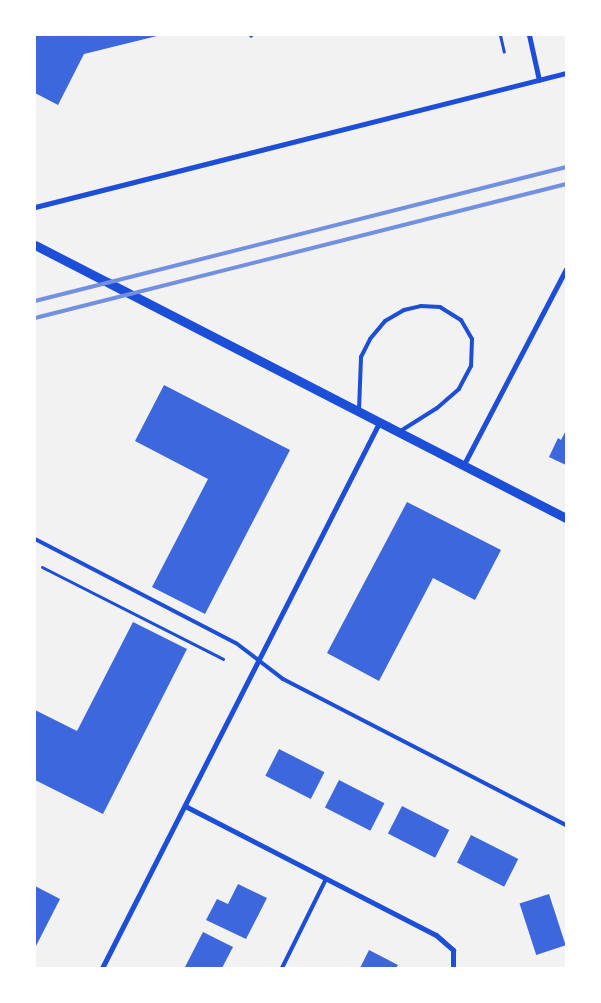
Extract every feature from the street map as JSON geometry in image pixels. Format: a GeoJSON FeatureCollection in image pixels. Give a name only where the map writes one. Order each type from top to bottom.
{"type":"FeatureCollection","features":[{"type":"Feature","properties":{"kind":"street"},"geometry":{"type":"LineString","coordinates":[[529,35],[539,80]]}},
{"type":"Feature","properties":{"kind":"street"},"geometry":{"type":"LineString","coordinates":[[35,207],[566,73]]}},
{"type":"Feature","properties":{"kind":"street"},"geometry":{"type":"LineString","coordinates":[[35,246],[566,518]]}},
{"type":"Feature","properties":{"kind":"street"},"geometry":{"type":"LineString","coordinates":[[463,466],[566,269]]}},
{"type":"Feature","properties":{"kind":"street"},"geometry":{"type":"LineString","coordinates":[[102,968],[379,423]]}},
{"type":"Feature","properties":{"kind":"street"},"geometry":{"type":"LineString","coordinates":[[185,806],[436,935],[453,950],[453,968]]}},
{"type":"Feature","properties":{"kind":"lane"},"geometry":{"type":"LineString","coordinates":[[359,412],[361,357],[370,339],[385,322],[404,310],[421,306],[440,307],[461,320],[472,339],[471,366],[459,389],[437,408],[398,433]]}},
{"type":"Feature","properties":{"kind":"lane"},"geometry":{"type":"LineString","coordinates":[[35,539],[236,643],[283,679],[566,825]]}},
{"type":"Feature","properties":{"kind":"lane"},"geometry":{"type":"LineString","coordinates":[[282,968],[326,879]]}},
{"type":"Feature","properties":{"kind":"path"},"geometry":{"type":"LineString","coordinates":[[500,35],[504,52]]}},
{"type":"Feature","properties":{"kind":"path"},"geometry":{"type":"LineString","coordinates":[[42,566],[223,659]]}},
{"type":"Feature","properties":{"kind":"building"},"geometry":{"type":"Polygon","coordinates":[[[35,35],[157,36],[84,54],[58,105],[35,93],[35,35]]]}},
{"type":"Feature","properties":{"kind":"building"},"geometry":{"type":"Polygon","coordinates":[[[164,385],[290,450],[205,614],[152,587],[208,479],[135,441],[164,385]]]}},
{"type":"Feature","properties":{"kind":"building"},"geometry":{"type":"Polygon","coordinates":[[[566,430],[566,465],[549,457],[558,438],[561,440],[566,430]]]}},
{"type":"Feature","properties":{"kind":"building"},"geometry":{"type":"Polygon","coordinates":[[[407,502],[501,550],[475,600],[433,578],[379,681],[327,653],[407,502]]]}},
{"type":"Feature","properties":{"kind":"building"},"geometry":{"type":"Polygon","coordinates":[[[133,622],[187,649],[103,814],[35,780],[35,710],[77,731],[133,622]]]}},
{"type":"Feature","properties":{"kind":"building"},"geometry":{"type":"Polygon","coordinates":[[[279,749],[324,772],[311,799],[265,776],[279,749]]]}},
{"type":"Feature","properties":{"kind":"building"},"geometry":{"type":"Polygon","coordinates":[[[339,780],[384,803],[370,831],[325,808],[339,780]]]}},
{"type":"Feature","properties":{"kind":"building"},"geometry":{"type":"Polygon","coordinates":[[[402,806],[449,830],[435,858],[388,834],[402,806]]]}},
{"type":"Feature","properties":{"kind":"building"},"geometry":{"type":"Polygon","coordinates":[[[471,835],[518,859],[504,887],[457,863],[471,835]]]}},
{"type":"Feature","properties":{"kind":"building"},"geometry":{"type":"Polygon","coordinates":[[[238,884],[267,898],[246,939],[206,920],[217,899],[228,904],[238,884]]]}},
{"type":"Feature","properties":{"kind":"building"},"geometry":{"type":"Polygon","coordinates":[[[35,886],[60,899],[35,948],[35,886]]]}},
{"type":"Feature","properties":{"kind":"building"},"geometry":{"type":"Polygon","coordinates":[[[549,894],[566,945],[536,955],[520,904],[549,894]]]}},
{"type":"Feature","properties":{"kind":"building"},"geometry":{"type":"Polygon","coordinates":[[[203,932],[233,947],[222,968],[185,967],[203,932]]]}},
{"type":"Feature","properties":{"kind":"building"},"geometry":{"type":"Polygon","coordinates":[[[369,950],[398,965],[396,968],[360,968],[369,950]]]}},
{"type":"Feature","properties":{"kind":"railway"},"geometry":{"type":"LineString","coordinates":[[35,301],[566,167]]}},
{"type":"Feature","properties":{"kind":"railway"},"geometry":{"type":"LineString","coordinates":[[35,318],[566,184]]}}]}
